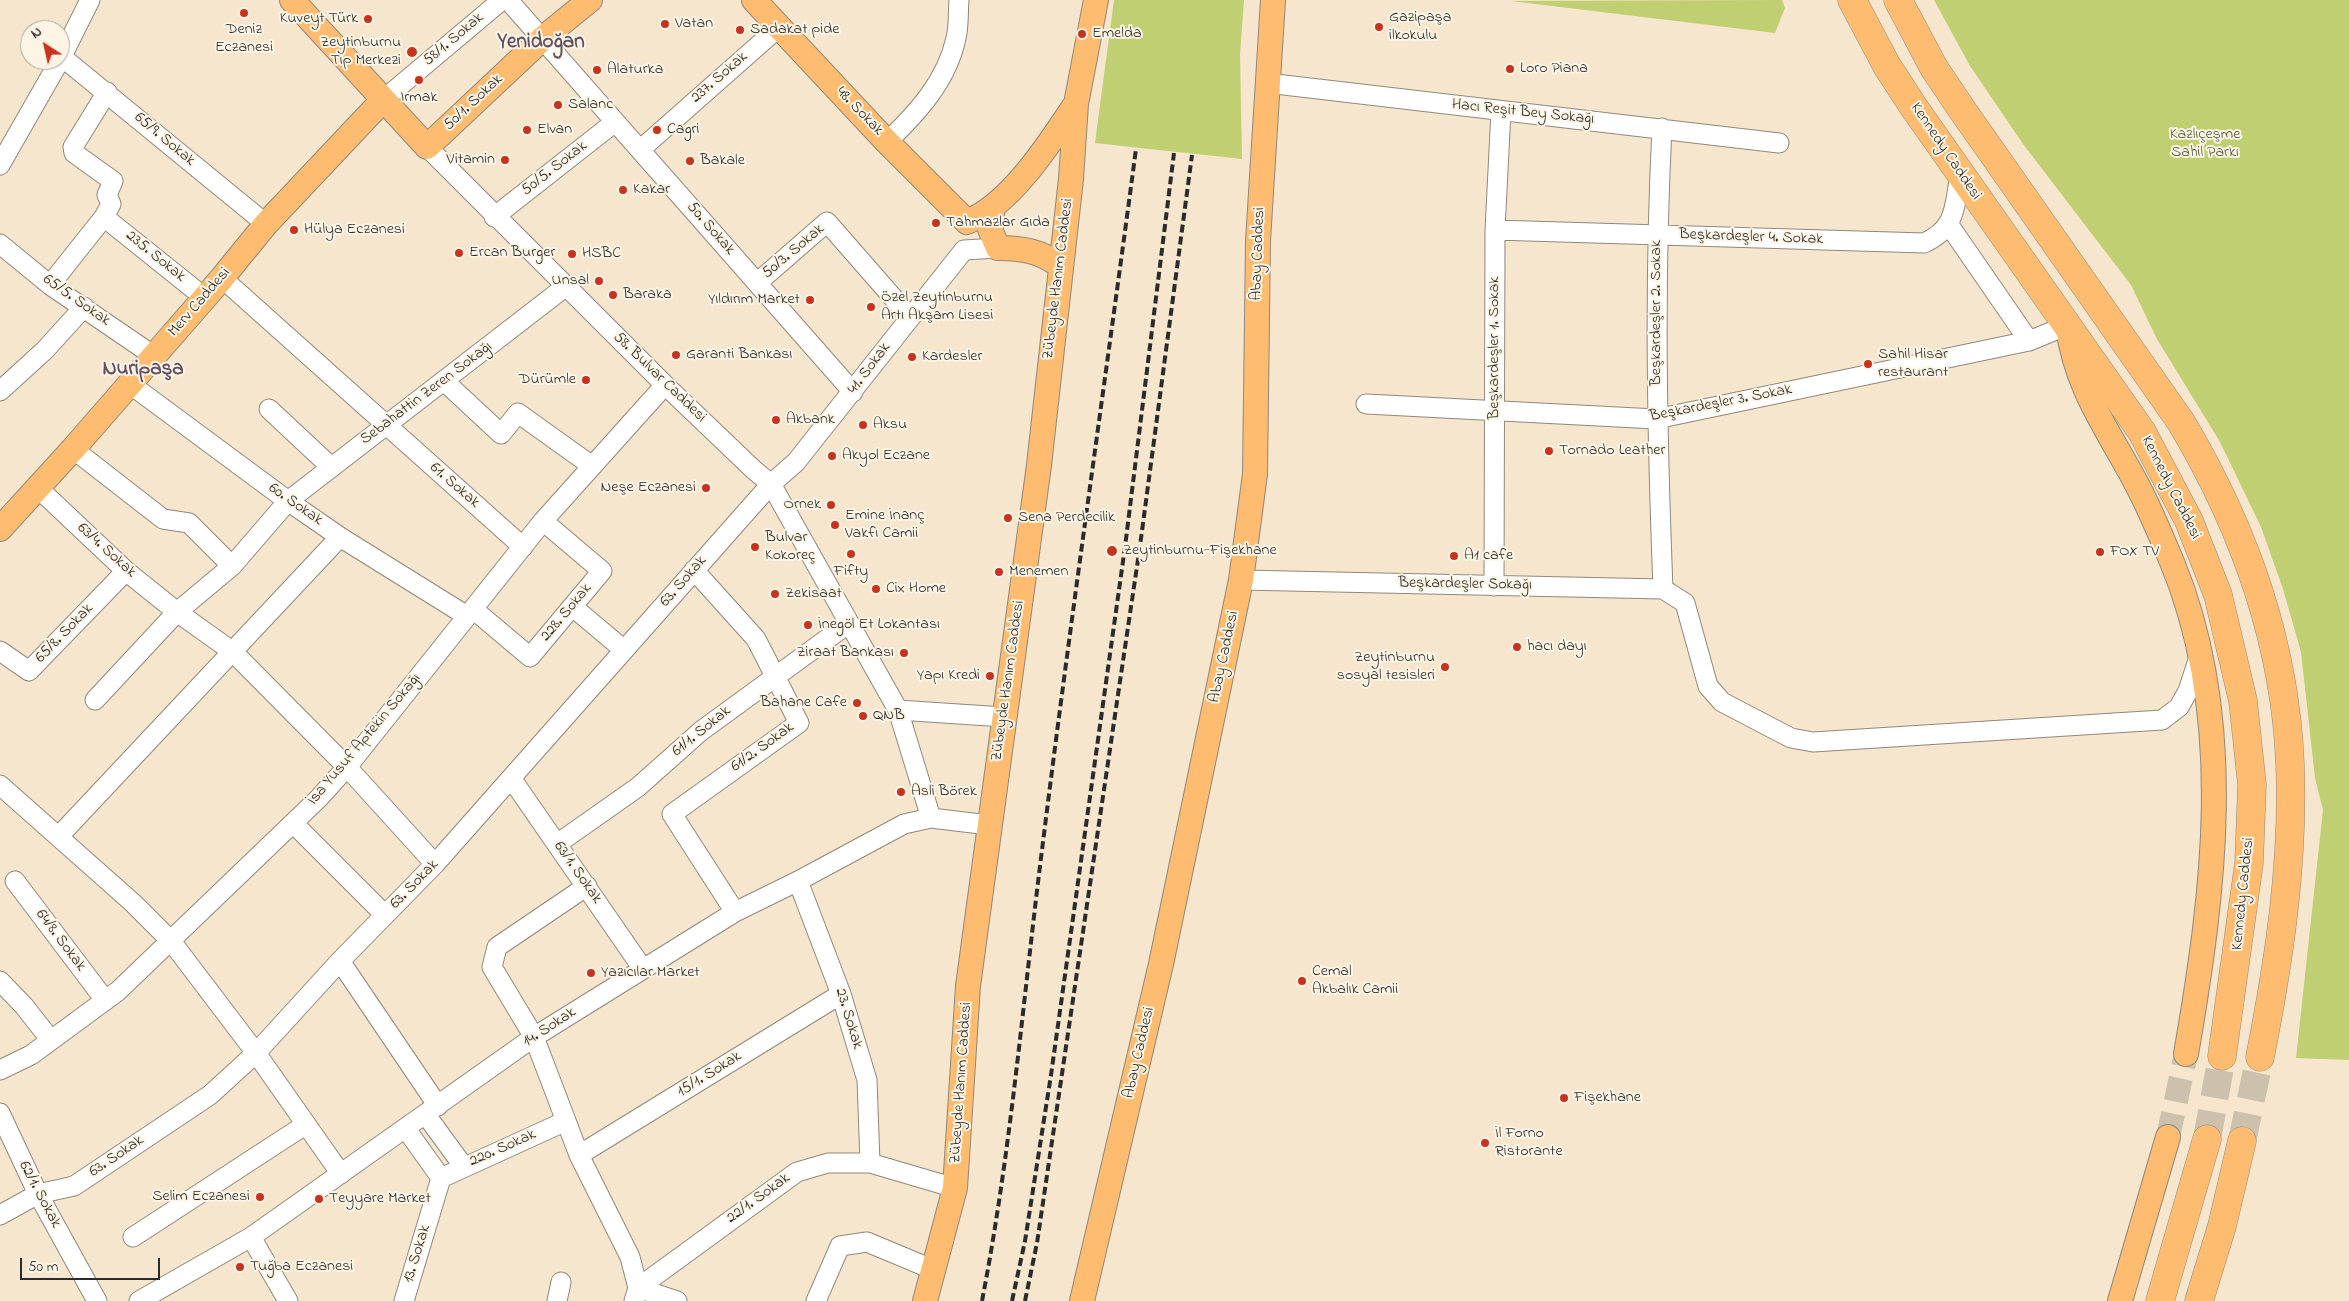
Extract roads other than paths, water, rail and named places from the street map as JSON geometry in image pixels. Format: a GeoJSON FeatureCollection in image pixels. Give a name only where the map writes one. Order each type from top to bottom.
{"type":"FeatureCollection","features":[{"type":"Feature","properties":{"kind":"highway"},"geometry":{"type":"LineString","coordinates":[[1898,0],[1934,68],[2181,422],[2209,468],[2248,558],[2267,617],[2281,681],[2290,764],[2284,908],[2260,1057]]}},
{"type":"Feature","properties":{"kind":"highway","name":"Kennedy Caddesi"},"geometry":{"type":"LineString","coordinates":[[1853,3],[1887,66],[1960,175],[2142,432],[2189,520],[2218,595],[2243,701],[2252,785],[2249,863],[2222,1056]]}},
{"type":"Feature","properties":{"kind":"highway"},"geometry":{"type":"LineString","coordinates":[[2160,1301],[2207,1139]]}},
{"type":"Feature","properties":{"kind":"highway"},"geometry":{"type":"LineString","coordinates":[[2199,1301],[2222,1226],[2242,1141]]}},
{"type":"Feature","properties":{"kind":"main road","name":"58. Bulvar Caddesi"},"geometry":{"type":"LineString","coordinates":[[292,0],[427,147]]}},
{"type":"Feature","properties":{"kind":"main road","name":"50/1. Sokak"},"geometry":{"type":"LineString","coordinates":[[427,147],[542,39],[590,0]]}},
{"type":"Feature","properties":{"kind":"main road","name":"48. Sokak"},"geometry":{"type":"LineString","coordinates":[[754,0],[778,28],[966,222]]}},
{"type":"Feature","properties":{"kind":"main road","name":"Zübeyde Hanım Caddesi"},"geometry":{"type":"LineString","coordinates":[[924,1301],[955,1188],[968,986],[1039,465],[1071,179],[1076,104],[1096,0]]}},
{"type":"Feature","properties":{"kind":"main road","name":"Abay Caddesi"},"geometry":{"type":"LineString","coordinates":[[1082,1301],[1161,964],[1240,580],[1254,474],[1258,241],[1273,0]]}},
{"type":"Feature","properties":{"kind":"main road","name":"Merv Caddesi"},"geometry":{"type":"LineString","coordinates":[[0,529],[130,384],[266,224],[383,100]]}},
{"type":"Feature","properties":{"kind":"main road"},"geometry":{"type":"LineString","coordinates":[[966,222],[979,217],[993,207],[1040,158],[1076,104]]}},
{"type":"Feature","properties":{"kind":"main road"},"geometry":{"type":"LineString","coordinates":[[993,207],[990,229],[998,248],[1021,248],[1048,256],[1060,266]]}},
{"type":"Feature","properties":{"kind":"main road"},"geometry":{"type":"LineString","coordinates":[[2068,325],[2076,367],[2087,394],[2136,482],[2180,583],[2191,610],[2200,654],[2210,716],[2215,783],[2214,821],[2207,922],[2186,1054]]}},
{"type":"Feature","properties":{"kind":"main road"},"geometry":{"type":"LineString","coordinates":[[2120,1301],[2168,1137]]}},
{"type":"Feature","properties":{"kind":"street"},"geometry":{"type":"LineString","coordinates":[[70,39],[90,0]]}},
{"type":"Feature","properties":{"kind":"street","name":"58/1. Sokak"},"geometry":{"type":"LineString","coordinates":[[383,100],[502,0]]}},
{"type":"Feature","properties":{"kind":"street","name":"50. Sokak"},"geometry":{"type":"LineString","coordinates":[[508,0],[853,392]]}},
{"type":"Feature","properties":{"kind":"street"},"geometry":{"type":"LineString","coordinates":[[887,142],[908,122],[940,82],[956,38],[959,0]]}},
{"type":"Feature","properties":{"kind":"street","name":"237. Sokak"},"geometry":{"type":"LineString","coordinates":[[641,149],[778,28]]}},
{"type":"Feature","properties":{"kind":"street","name":"65/9. Sokak"},"geometry":{"type":"LineString","coordinates":[[70,66],[107,92],[266,224]]}},
{"type":"Feature","properties":{"kind":"street"},"geometry":{"type":"LineString","coordinates":[[0,165],[54,70]]}},
{"type":"Feature","properties":{"kind":"street","name":"Hacı Reşit Bey Sokağı"},"geometry":{"type":"LineString","coordinates":[[1267,82],[1778,143]]}},
{"type":"Feature","properties":{"kind":"street"},"geometry":{"type":"LineString","coordinates":[[50,285],[104,217],[111,204],[107,195],[113,181],[74,154],[73,147],[107,92]]}},
{"type":"Feature","properties":{"kind":"street","name":"Beşkardeşler 1. Sokak"},"geometry":{"type":"LineString","coordinates":[[1494,586],[1495,230],[1501,111]]}},
{"type":"Feature","properties":{"kind":"street","name":"50/5. Sokak"},"geometry":{"type":"LineString","coordinates":[[494,217],[615,122]]}},
{"type":"Feature","properties":{"kind":"street","name":"Beşkardeşler 2. Sokak"},"geometry":{"type":"LineString","coordinates":[[1662,128],[1657,235],[1656,419],[1663,589]]}},
{"type":"Feature","properties":{"kind":"street","name":"58. Bulvar Caddesi"},"geometry":{"type":"LineString","coordinates":[[427,147],[494,217],[665,385],[754,470],[772,484],[898,710],[931,818]]}},
{"type":"Feature","properties":{"kind":"street"},"geometry":{"type":"LineString","coordinates":[[1960,175],[1954,210],[1949,225],[2029,341]]}},
{"type":"Feature","properties":{"kind":"street","name":"235. Sokak"},"geometry":{"type":"LineString","coordinates":[[104,217],[205,298]]}},
{"type":"Feature","properties":{"kind":"street","name":"50/3. Sokak"},"geometry":{"type":"LineString","coordinates":[[757,283],[827,222],[910,317]]}},
{"type":"Feature","properties":{"kind":"street"},"geometry":{"type":"LineString","coordinates":[[966,222],[964,250],[998,248]]}},
{"type":"Feature","properties":{"kind":"street","name":"Beşkardeşler 4. Sokak"},"geometry":{"type":"LineString","coordinates":[[1495,230],[1924,243],[1939,236],[1949,225]]}},
{"type":"Feature","properties":{"kind":"street","name":"65/5. Sokak"},"geometry":{"type":"LineString","coordinates":[[0,244],[50,285],[154,356]]}},
{"type":"Feature","properties":{"kind":"street","name":"41. Sokak"},"geometry":{"type":"LineString","coordinates":[[772,484],[796,462],[964,250]]}},
{"type":"Feature","properties":{"kind":"street","name":"61. Sokak"},"geometry":{"type":"LineString","coordinates":[[222,278],[523,546]]}},
{"type":"Feature","properties":{"kind":"street","name":"Sebahattin Zeren Sokağı"},"geometry":{"type":"LineString","coordinates":[[95,700],[177,612],[232,566],[288,501],[565,287]]}},
{"type":"Feature","properties":{"kind":"street"},"geometry":{"type":"LineString","coordinates":[[0,391],[45,350],[84,307]]}},
{"type":"Feature","properties":{"kind":"street","name":"Beşkardeşler 3. Sokak"},"geometry":{"type":"LineString","coordinates":[[1366,404],[1656,419],[2029,341],[2068,325]]}},
{"type":"Feature","properties":{"kind":"street"},"geometry":{"type":"LineString","coordinates":[[444,381],[501,434],[518,413],[592,466]]}},
{"type":"Feature","properties":{"kind":"street","name":"60. Sokak"},"geometry":{"type":"LineString","coordinates":[[130,384],[288,501],[340,536],[470,612]]}},
{"type":"Feature","properties":{"kind":"street","name":"İsa Yusuf Aptekin Sokağı"},"geometry":{"type":"LineString","coordinates":[[0,1070],[31,1055],[105,1000],[171,941],[293,823],[347,767],[542,521],[665,385]]}},
{"type":"Feature","properties":{"kind":"street"},"geometry":{"type":"LineString","coordinates":[[269,409],[332,467]]}},
{"type":"Feature","properties":{"kind":"street"},"geometry":{"type":"LineString","coordinates":[[73,449],[163,519],[190,523],[232,566]]}},
{"type":"Feature","properties":{"kind":"street","name":"63. Sokak"},"geometry":{"type":"LineString","coordinates":[[0,1215],[38,1194],[74,1186],[210,1095],[256,1053],[340,961],[435,864],[772,484]]}},
{"type":"Feature","properties":{"kind":"street","name":"63/4. Sokak"},"geometry":{"type":"LineString","coordinates":[[38,488],[126,571],[177,612],[233,652],[347,767],[435,864]]}},
{"type":"Feature","properties":{"kind":"street","name":"228. Sokak"},"geometry":{"type":"LineString","coordinates":[[470,612],[530,657],[602,571],[542,521]]}},
{"type":"Feature","properties":{"kind":"street"},"geometry":{"type":"LineString","coordinates":[[58,836],[340,536]]}},
{"type":"Feature","properties":{"kind":"street","name":"61/2. Sokak"},"geometry":{"type":"LineString","coordinates":[[694,570],[756,639],[799,723],[672,814],[735,912]]}},
{"type":"Feature","properties":{"kind":"street","name":"65/8. Sokak"},"geometry":{"type":"LineString","coordinates":[[0,651],[29,671],[126,571]]}},
{"type":"Feature","properties":{"kind":"street","name":"Beşkardeşler Sokağı"},"geometry":{"type":"LineString","coordinates":[[1240,580],[1663,589]]}},
{"type":"Feature","properties":{"kind":"street"},"geometry":{"type":"LineString","coordinates":[[1663,589],[1685,603],[1708,686],[1722,702],[1791,738],[1813,742],[2162,720],[2179,707],[2188,691],[2200,654]]}},
{"type":"Feature","properties":{"kind":"street"},"geometry":{"type":"LineString","coordinates":[[572,607],[624,650]]}},
{"type":"Feature","properties":{"kind":"street","name":"61/1. Sokak"},"geometry":{"type":"LineString","coordinates":[[557,844],[638,787],[701,731],[849,623]]}},
{"type":"Feature","properties":{"kind":"street"},"geometry":{"type":"LineString","coordinates":[[898,710],[1004,717]]}},
{"type":"Feature","properties":{"kind":"street","name":"63/1. Sokak"},"geometry":{"type":"LineString","coordinates":[[512,778],[643,968]]}},
{"type":"Feature","properties":{"kind":"street"},"geometry":{"type":"LineString","coordinates":[[0,785],[171,941],[256,1053],[341,1174]]}},
{"type":"Feature","properties":{"kind":"street","name":"14. Sokak"},"geometry":{"type":"LineString","coordinates":[[139,1301],[251,1237],[534,1037],[735,912],[798,881],[904,824],[931,818],[989,825]]}},
{"type":"Feature","properties":{"kind":"street"},"geometry":{"type":"LineString","coordinates":[[293,823],[386,915]]}},
{"type":"Feature","properties":{"kind":"street","name":"64/8. Sokak"},"geometry":{"type":"LineString","coordinates":[[15,881],[105,1000]]}},
{"type":"Feature","properties":{"kind":"street","name":"23. Sokak"},"geometry":{"type":"LineString","coordinates":[[798,881],[842,994],[867,1080],[870,1163]]}},
{"type":"Feature","properties":{"kind":"street"},"geometry":{"type":"LineString","coordinates":[[587,886],[497,947],[492,967],[534,1037],[579,1155],[630,1257],[636,1294],[677,1301]]}},
{"type":"Feature","properties":{"kind":"street"},"geometry":{"type":"LineString","coordinates":[[340,961],[432,1110],[464,1167]]}},
{"type":"Feature","properties":{"kind":"street"},"geometry":{"type":"LineString","coordinates":[[0,981],[24,1006],[50,1040]]}},
{"type":"Feature","properties":{"kind":"street","name":"15/1. Sokak"},"geometry":{"type":"LineString","coordinates":[[579,1155],[842,994]]}},
{"type":"Feature","properties":{"kind":"street","name":"62/1. Sokak"},"geometry":{"type":"LineString","coordinates":[[0,1113],[38,1194],[98,1301]]}},
{"type":"Feature","properties":{"kind":"street","name":"220. Sokak"},"geometry":{"type":"LineString","coordinates":[[441,1178],[566,1121]]}},
{"type":"Feature","properties":{"kind":"street"},"geometry":{"type":"LineString","coordinates":[[133,1237],[305,1124]]}},
{"type":"Feature","properties":{"kind":"street"},"geometry":{"type":"LineString","coordinates":[[406,1129],[441,1178]]}},
{"type":"Feature","properties":{"kind":"street","name":"22/1. Sokak"},"geometry":{"type":"LineString","coordinates":[[636,1294],[796,1172],[828,1163],[870,1163],[955,1188]]}},
{"type":"Feature","properties":{"kind":"street","name":"13. Sokak"},"geometry":{"type":"LineString","coordinates":[[404,1301],[441,1178]]}},
{"type":"Feature","properties":{"kind":"street"},"geometry":{"type":"LineString","coordinates":[[251,1237],[288,1301]]}},
{"type":"Feature","properties":{"kind":"street"},"geometry":{"type":"LineString","coordinates":[[816,1301],[840,1246],[867,1242],[934,1270]]}},
{"type":"Feature","properties":{"kind":"street"},"geometry":{"type":"LineString","coordinates":[[557,1301],[561,1282]]}},
{"type":"Feature","properties":{"kind":"tunnel"},"geometry":{"type":"LineString","coordinates":[[2168,1137],[2186,1054]]}},
{"type":"Feature","properties":{"kind":"tunnel"},"geometry":{"type":"LineString","coordinates":[[2207,1139],[2222,1056]]}},
{"type":"Feature","properties":{"kind":"tunnel"},"geometry":{"type":"LineString","coordinates":[[2242,1141],[2260,1057]]}},
{"type":"Feature","properties":{"kind":"railway"},"geometry":{"type":"LineString","coordinates":[[982,1301],[1009,1132],[1053,762],[1136,149]]}},
{"type":"Feature","properties":{"kind":"railway"},"geometry":{"type":"LineString","coordinates":[[1012,1301],[1025,1241],[1051,1075],[1125,547],[1174,153]]}},
{"type":"Feature","properties":{"kind":"railway"},"geometry":{"type":"LineString","coordinates":[[1025,1301],[1037,1243],[1140,546],[1192,155]]}},
{"type":"Feature","properties":{"kind":"place","name":"Deniz Eczanesi"},"geometry":{"type":"Point","coordinates":[244,13]}},
{"type":"Feature","properties":{"kind":"place","name":"Kuveyt Türk"},"geometry":{"type":"Point","coordinates":[368,19]}},
{"type":"Feature","properties":{"kind":"place","name":"Vatan"},"geometry":{"type":"Point","coordinates":[665,24]}},
{"type":"Feature","properties":{"kind":"place","name":"Gazipaşa ilkokulu"},"geometry":{"type":"Point","coordinates":[1379,27]}},
{"type":"Feature","properties":{"kind":"place","name":"Sadakat pide"},"geometry":{"type":"Point","coordinates":[740,30]}},
{"type":"Feature","properties":{"kind":"place","name":"Emelda"},"geometry":{"type":"Point","coordinates":[1082,34]}},
{"type":"Feature","properties":{"kind":"place","name":"Zeytinburnu Tıp Merkezi"},"geometry":{"type":"Point","coordinates":[412,52]}},
{"type":"Feature","properties":{"kind":"place","name":"Loro Piana"},"geometry":{"type":"Point","coordinates":[1510,69]}},
{"type":"Feature","properties":{"kind":"place","name":"Alaturka"},"geometry":{"type":"Point","coordinates":[597,70]}},
{"type":"Feature","properties":{"kind":"place","name":"Irmak"},"geometry":{"type":"Point","coordinates":[419,80]}},
{"type":"Feature","properties":{"kind":"place","name":"Salanc"},"geometry":{"type":"Point","coordinates":[558,105]}},
{"type":"Feature","properties":{"kind":"place","name":"Elvan"},"geometry":{"type":"Point","coordinates":[527,130]}},
{"type":"Feature","properties":{"kind":"place","name":"Cagri"},"geometry":{"type":"Point","coordinates":[657,130]}},
{"type":"Feature","properties":{"kind":"place","name":"Vitamin"},"geometry":{"type":"Point","coordinates":[505,160]}},
{"type":"Feature","properties":{"kind":"place","name":"Bakale"},"geometry":{"type":"Point","coordinates":[690,161]}},
{"type":"Feature","properties":{"kind":"place","name":"Kakar"},"geometry":{"type":"Point","coordinates":[623,190]}},
{"type":"Feature","properties":{"kind":"place","name":"Tahmazlar Gıda"},"geometry":{"type":"Point","coordinates":[936,223]}},
{"type":"Feature","properties":{"kind":"place","name":"Hülya Eczanesi"},"geometry":{"type":"Point","coordinates":[294,230]}},
{"type":"Feature","properties":{"kind":"place","name":"Ercan Burger"},"geometry":{"type":"Point","coordinates":[459,253]}},
{"type":"Feature","properties":{"kind":"place","name":"HSBC"},"geometry":{"type":"Point","coordinates":[572,254]}},
{"type":"Feature","properties":{"kind":"place","name":"Unsal"},"geometry":{"type":"Point","coordinates":[599,281]}},
{"type":"Feature","properties":{"kind":"place","name":"Baraka"},"geometry":{"type":"Point","coordinates":[613,295]}},
{"type":"Feature","properties":{"kind":"place","name":"Yıldırım Market"},"geometry":{"type":"Point","coordinates":[810,300]}},
{"type":"Feature","properties":{"kind":"place","name":"Özel Zeytinburnu Artı Akşam Lisesi"},"geometry":{"type":"Point","coordinates":[871,307]}},
{"type":"Feature","properties":{"kind":"place","name":"Garanti Bankası"},"geometry":{"type":"Point","coordinates":[676,355]}},
{"type":"Feature","properties":{"kind":"place","name":"Kardesler"},"geometry":{"type":"Point","coordinates":[912,357]}},
{"type":"Feature","properties":{"kind":"place","name":"Sahil Hisar restaurant"},"geometry":{"type":"Point","coordinates":[1868,364]}},
{"type":"Feature","properties":{"kind":"place","name":"Dürümle"},"geometry":{"type":"Point","coordinates":[586,380]}},
{"type":"Feature","properties":{"kind":"place","name":"Akbank"},"geometry":{"type":"Point","coordinates":[776,420]}},
{"type":"Feature","properties":{"kind":"place","name":"Aksu"},"geometry":{"type":"Point","coordinates":[863,425]}},
{"type":"Feature","properties":{"kind":"place","name":"Tornado Leather"},"geometry":{"type":"Point","coordinates":[1549,451]}},
{"type":"Feature","properties":{"kind":"place","name":"Akyol Eczane"},"geometry":{"type":"Point","coordinates":[832,456]}},
{"type":"Feature","properties":{"kind":"place","name":"Neşe Eczanesi"},"geometry":{"type":"Point","coordinates":[706,488]}},
{"type":"Feature","properties":{"kind":"place","name":"Ornek"},"geometry":{"type":"Point","coordinates":[831,505]}},
{"type":"Feature","properties":{"kind":"place","name":"Sena Perdecilik"},"geometry":{"type":"Point","coordinates":[1008,518]}},
{"type":"Feature","properties":{"kind":"place","name":"Emine İnanç Vakfı Camii"},"geometry":{"type":"Point","coordinates":[835,525]}},
{"type":"Feature","properties":{"kind":"place","name":"Bulvar Kokoreç"},"geometry":{"type":"Point","coordinates":[755,547]}},
{"type":"Feature","properties":{"kind":"place","name":"Zeytinburnu-Fişekhane"},"geometry":{"type":"Point","coordinates":[1112,551]}},
{"type":"Feature","properties":{"kind":"place","name":"FOX TV"},"geometry":{"type":"Point","coordinates":[2100,552]}},
{"type":"Feature","properties":{"kind":"place","name":"Fifty"},"geometry":{"type":"Point","coordinates":[851,554]}},
{"type":"Feature","properties":{"kind":"place","name":"A1 cafe"},"geometry":{"type":"Point","coordinates":[1454,556]}},
{"type":"Feature","properties":{"kind":"place","name":"Menemen"},"geometry":{"type":"Point","coordinates":[999,572]}},
{"type":"Feature","properties":{"kind":"place","name":"Cix Home"},"geometry":{"type":"Point","coordinates":[876,589]}},
{"type":"Feature","properties":{"kind":"place","name":"Zekisaat"},"geometry":{"type":"Point","coordinates":[775,594]}},
{"type":"Feature","properties":{"kind":"place","name":"İnegöl Et Lokantası"},"geometry":{"type":"Point","coordinates":[808,625]}},
{"type":"Feature","properties":{"kind":"place","name":"hacı dayı"},"geometry":{"type":"Point","coordinates":[1517,647]}},
{"type":"Feature","properties":{"kind":"place","name":"Ziraat Bankası"},"geometry":{"type":"Point","coordinates":[904,653]}},
{"type":"Feature","properties":{"kind":"place","name":"Zeytinburnu sosyal tesisleri"},"geometry":{"type":"Point","coordinates":[1445,667]}},
{"type":"Feature","properties":{"kind":"place","name":"Yapı Kredi"},"geometry":{"type":"Point","coordinates":[990,676]}},
{"type":"Feature","properties":{"kind":"place","name":"Bahane Cafe"},"geometry":{"type":"Point","coordinates":[857,703]}},
{"type":"Feature","properties":{"kind":"place","name":"QNB"},"geometry":{"type":"Point","coordinates":[863,716]}},
{"type":"Feature","properties":{"kind":"place","name":"Asli Börek"},"geometry":{"type":"Point","coordinates":[901,792]}},
{"type":"Feature","properties":{"kind":"place","name":"Yazıcılar Market"},"geometry":{"type":"Point","coordinates":[591,973]}},
{"type":"Feature","properties":{"kind":"place","name":"Cemal Akbalık Camii"},"geometry":{"type":"Point","coordinates":[1302,981]}},
{"type":"Feature","properties":{"kind":"place","name":"Fişekhane"},"geometry":{"type":"Point","coordinates":[1564,1098]}},
{"type":"Feature","properties":{"kind":"place","name":"İl Forno Ristorante"},"geometry":{"type":"Point","coordinates":[1485,1143]}},
{"type":"Feature","properties":{"kind":"place","name":"Selim Eczanesi"},"geometry":{"type":"Point","coordinates":[260,1197]}},
{"type":"Feature","properties":{"kind":"place","name":"Teyyare Market"},"geometry":{"type":"Point","coordinates":[319,1199]}},
{"type":"Feature","properties":{"kind":"place","name":"Tuğba Eczanesi"},"geometry":{"type":"Point","coordinates":[240,1267]}},
{"type":"Feature","properties":{"kind":"district","name":"Yenidoğan"},"geometry":{"type":"Point","coordinates":[541,44]}},
{"type":"Feature","properties":{"kind":"district","name":"Nuripaşa"},"geometry":{"type":"Point","coordinates":[143,371]}},
{"type":"Feature","properties":{"kind":"park label","name":"Kazlıçeşme Sahil Parkı"},"geometry":{"type":"Point","coordinates":[2205,144]}}]}
